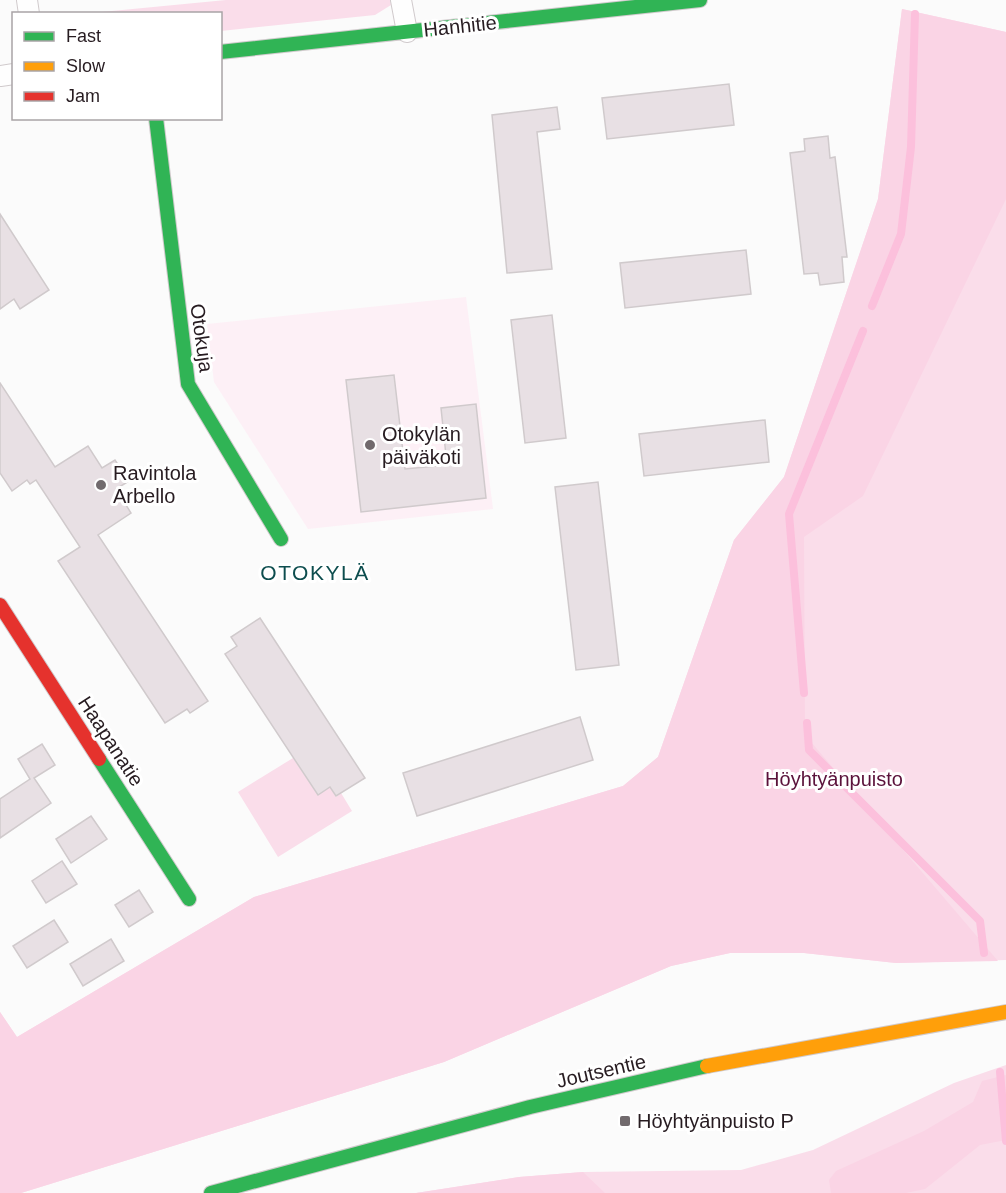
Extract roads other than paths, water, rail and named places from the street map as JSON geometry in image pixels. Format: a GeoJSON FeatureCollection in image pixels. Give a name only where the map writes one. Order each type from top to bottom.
{"type":"FeatureCollection","features":[{"type":"Feature","properties":{"kind":"street"},"geometry":{"type":"LineString","coordinates":[[401,0],[407,32]]}},
{"type":"Feature","properties":{"kind":"street","name":"Hanhitie"},"geometry":{"type":"LineString","coordinates":[[222,52],[700,0]]}},
{"type":"Feature","properties":{"kind":"street","name":"Otokuja"},"geometry":{"type":"LineString","coordinates":[[156,120],[188,384],[281,539]]}},
{"type":"Feature","properties":{"kind":"street","name":"Haapanatie"},"geometry":{"type":"LineString","coordinates":[[0,605],[189,899]]}},
{"type":"Feature","properties":{"kind":"street","name":"Joutsentie"},"geometry":{"type":"LineString","coordinates":[[211,1193],[409,1138],[638,1081],[876,1034],[1006,1012]]}},
{"type":"Feature","properties":{"kind":"waterway"},"geometry":{"type":"LineString","coordinates":[[872,306],[901,234],[911,147],[915,14]]}},
{"type":"Feature","properties":{"kind":"waterway"},"geometry":{"type":"LineString","coordinates":[[804,693],[789,514],[863,331]]}},
{"type":"Feature","properties":{"kind":"waterway"},"geometry":{"type":"LineString","coordinates":[[807,723],[809,750],[980,921],[984,953]]}},
{"type":"Feature","properties":{"kind":"waterway"},"geometry":{"type":"LineString","coordinates":[[1000,1072],[1006,1141]]}},
{"type":"Feature","properties":{"kind":"place","name":"Otokylän päiväkoti"},"geometry":{"type":"Point","coordinates":[370,445]}},
{"type":"Feature","properties":{"kind":"place","name":"Ravintola Arbello"},"geometry":{"type":"Point","coordinates":[101,485]}},
{"type":"Feature","properties":{"kind":"place","name":"Höyhtyänpuisto P"},"geometry":{"type":"Point","coordinates":[625,1121]}},
{"type":"Feature","properties":{"kind":"district","name":"OTOKYLÄ"},"geometry":{"type":"Point","coordinates":[315,572]}},
{"type":"Feature","properties":{"kind":"park label","name":"Höyhtyänpuisto"},"geometry":{"type":"Point","coordinates":[834,779]}}]}
